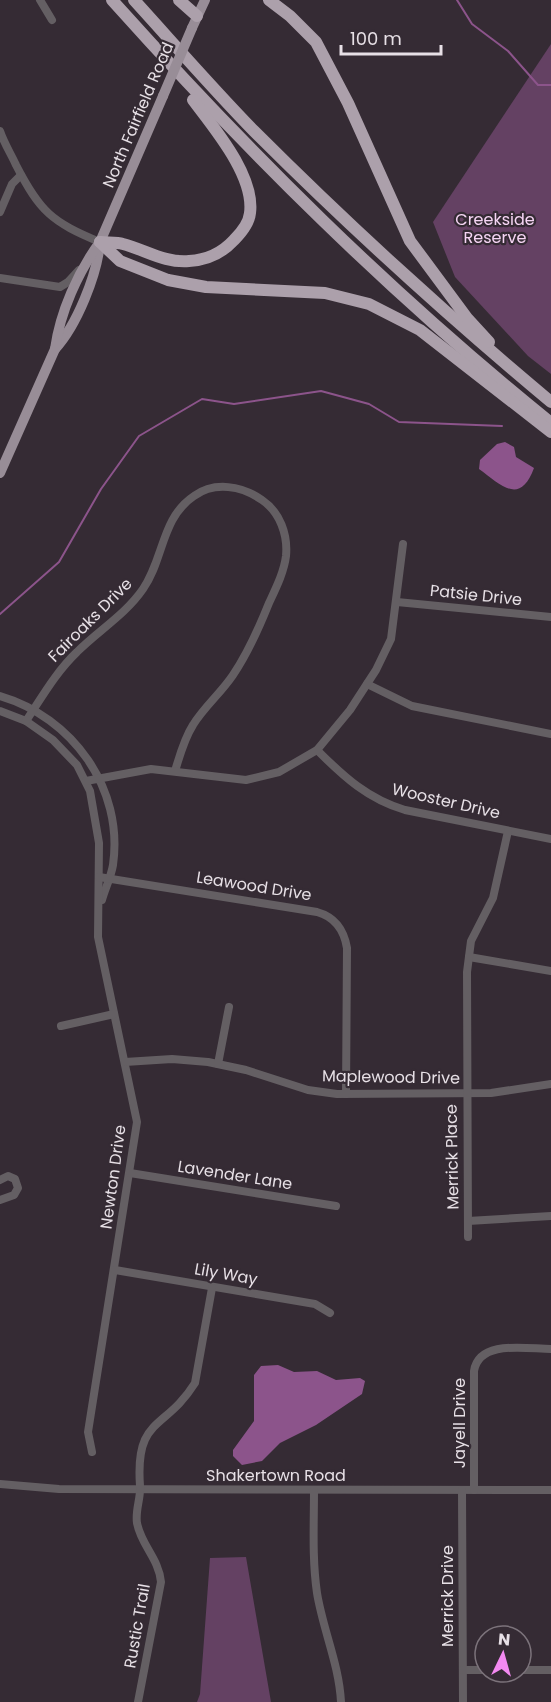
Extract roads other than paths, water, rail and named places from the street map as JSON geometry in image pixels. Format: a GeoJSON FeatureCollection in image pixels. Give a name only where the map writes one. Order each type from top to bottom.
{"type":"FeatureCollection","features":[{"type":"Feature","properties":{"kind":"highway"},"geometry":{"type":"LineString","coordinates":[[112,0],[306,207],[490,374],[551,423]]}},
{"type":"Feature","properties":{"kind":"highway"},"geometry":{"type":"LineString","coordinates":[[134,0],[253,129],[331,207],[481,344],[551,402]]}},
{"type":"Feature","properties":{"kind":"highway"},"geometry":{"type":"LineString","coordinates":[[179,0],[195,22]]}},
{"type":"Feature","properties":{"kind":"highway"},"geometry":{"type":"LineString","coordinates":[[269,0],[290,16],[316,42],[339,83],[410,241],[467,318],[534,388]]}},
{"type":"Feature","properties":{"kind":"highway"},"geometry":{"type":"LineString","coordinates":[[100,242],[122,243],[161,259],[189,261],[212,256],[226,249],[242,232],[250,215],[250,195],[236,165],[220,137],[156,49]]}},
{"type":"Feature","properties":{"kind":"highway"},"geometry":{"type":"LineString","coordinates":[[100,242],[120,261],[168,280],[206,287],[325,293],[369,304],[420,330],[551,432]]}},
{"type":"Feature","properties":{"kind":"main road","name":"North Fairfield Road"},"geometry":{"type":"LineString","coordinates":[[0,472],[55,349],[60,324],[87,260],[100,242],[205,0]]}},
{"type":"Feature","properties":{"kind":"main road","name":"North Fairfield Road"},"geometry":{"type":"LineString","coordinates":[[55,349],[66,337],[98,264],[100,242]]}},
{"type":"Feature","properties":{"kind":"street"},"geometry":{"type":"LineString","coordinates":[[40,0],[52,20]]}},
{"type":"Feature","properties":{"kind":"street"},"geometry":{"type":"LineString","coordinates":[[0,131],[35,201],[52,218],[100,242]]}},
{"type":"Feature","properties":{"kind":"street"},"geometry":{"type":"LineString","coordinates":[[0,212],[12,184],[21,175]]}},
{"type":"Feature","properties":{"kind":"street"},"geometry":{"type":"LineString","coordinates":[[0,278],[46,287],[60,287],[68,282],[87,260]]}},
{"type":"Feature","properties":{"kind":"street","name":"Fairoaks Drive"},"geometry":{"type":"LineString","coordinates":[[26,721],[65,664],[117,618],[143,589],[178,509],[193,496],[211,488],[230,487],[246,491],[266,503],[279,520],[286,541],[284,565],[244,657],[192,725],[176,771]]}},
{"type":"Feature","properties":{"kind":"street"},"geometry":{"type":"LineString","coordinates":[[86,781],[151,769],[218,779],[246,780],[279,772],[317,750],[340,724],[367,684],[392,639],[403,544]]}},
{"type":"Feature","properties":{"kind":"street","name":"Patsie Drive"},"geometry":{"type":"LineString","coordinates":[[397,602],[551,617]]}},
{"type":"Feature","properties":{"kind":"street"},"geometry":{"type":"LineString","coordinates":[[367,684],[412,706],[551,734]]}},
{"type":"Feature","properties":{"kind":"street","name":"Newton Drive"},"geometry":{"type":"LineString","coordinates":[[0,696],[34,709],[72,738],[99,778],[113,829],[113,866],[99,909]]}},
{"type":"Feature","properties":{"kind":"street","name":"Newton Drive"},"geometry":{"type":"LineString","coordinates":[[0,711],[26,721],[66,752],[86,781],[98,825],[98,937],[137,1122],[88,1432],[92,1452]]}},
{"type":"Feature","properties":{"kind":"street","name":"Wooster Drive"},"geometry":{"type":"LineString","coordinates":[[317,750],[359,789],[383,802],[551,839]]}},
{"type":"Feature","properties":{"kind":"street","name":"Merrick Place"},"geometry":{"type":"LineString","coordinates":[[468,1238],[469,957],[471,941],[493,898],[508,831]]}},
{"type":"Feature","properties":{"kind":"street","name":"Leawood Drive"},"geometry":{"type":"LineString","coordinates":[[99,877],[317,912],[335,921],[342,932],[347,948],[346,1094]]}},
{"type":"Feature","properties":{"kind":"street"},"geometry":{"type":"LineString","coordinates":[[469,957],[551,971]]}},
{"type":"Feature","properties":{"kind":"street"},"geometry":{"type":"LineString","coordinates":[[218,1064],[229,1007]]}},
{"type":"Feature","properties":{"kind":"street"},"geometry":{"type":"LineString","coordinates":[[61,1026],[114,1014]]}},
{"type":"Feature","properties":{"kind":"street","name":"Maplewood Drive"},"geometry":{"type":"LineString","coordinates":[[125,1062],[172,1059],[218,1064],[308,1090],[346,1094],[467,1094],[551,1084]]}},
{"type":"Feature","properties":{"kind":"street","name":"Lavender Lane"},"geometry":{"type":"LineString","coordinates":[[130,1173],[336,1206]]}},
{"type":"Feature","properties":{"kind":"street"},"geometry":{"type":"LineString","coordinates":[[0,1180],[8,1176],[15,1179],[18,1188],[14,1195],[0,1200]]}},
{"type":"Feature","properties":{"kind":"street"},"geometry":{"type":"LineString","coordinates":[[468,1221],[551,1216]]}},
{"type":"Feature","properties":{"kind":"street","name":"Lily Way"},"geometry":{"type":"LineString","coordinates":[[115,1270],[315,1304],[330,1313]]}},
{"type":"Feature","properties":{"kind":"street","name":"Rustic Trail"},"geometry":{"type":"LineString","coordinates":[[138,1702],[161,1582],[157,1564],[137,1523],[136,1506],[141,1489],[139,1460],[144,1440],[153,1425],[187,1395],[195,1383],[212,1287]]}},
{"type":"Feature","properties":{"kind":"street","name":"Jayell Drive"},"geometry":{"type":"LineString","coordinates":[[474,1490],[474,1371],[479,1357],[495,1349],[551,1349]]}},
{"type":"Feature","properties":{"kind":"street","name":"Shakertown Road"},"geometry":{"type":"LineString","coordinates":[[0,1484],[59,1489],[551,1490]]}},
{"type":"Feature","properties":{"kind":"street"},"geometry":{"type":"LineString","coordinates":[[314,1490],[315,1575],[320,1606],[337,1669],[340,1702]]}},
{"type":"Feature","properties":{"kind":"street","name":"Merrick Drive"},"geometry":{"type":"LineString","coordinates":[[462,1490],[463,1702]]}},
{"type":"Feature","properties":{"kind":"street"},"geometry":{"type":"LineString","coordinates":[[463,1670],[473,1670]]}},
{"type":"Feature","properties":{"kind":"street"},"geometry":{"type":"LineString","coordinates":[[533,1670],[551,1670]]}},
{"type":"Feature","properties":{"kind":"waterway"},"geometry":{"type":"LineString","coordinates":[[457,0],[472,24],[508,51],[538,85],[551,85]]}},
{"type":"Feature","properties":{"kind":"waterway"},"geometry":{"type":"LineString","coordinates":[[0,614],[59,562],[101,489],[139,436],[202,399],[234,404],[321,391],[369,404],[399,422],[502,426]]}},
{"type":"Feature","properties":{"kind":"park label","name":"Creekside Reserve"},"geometry":{"type":"Point","coordinates":[495,228]}}]}
